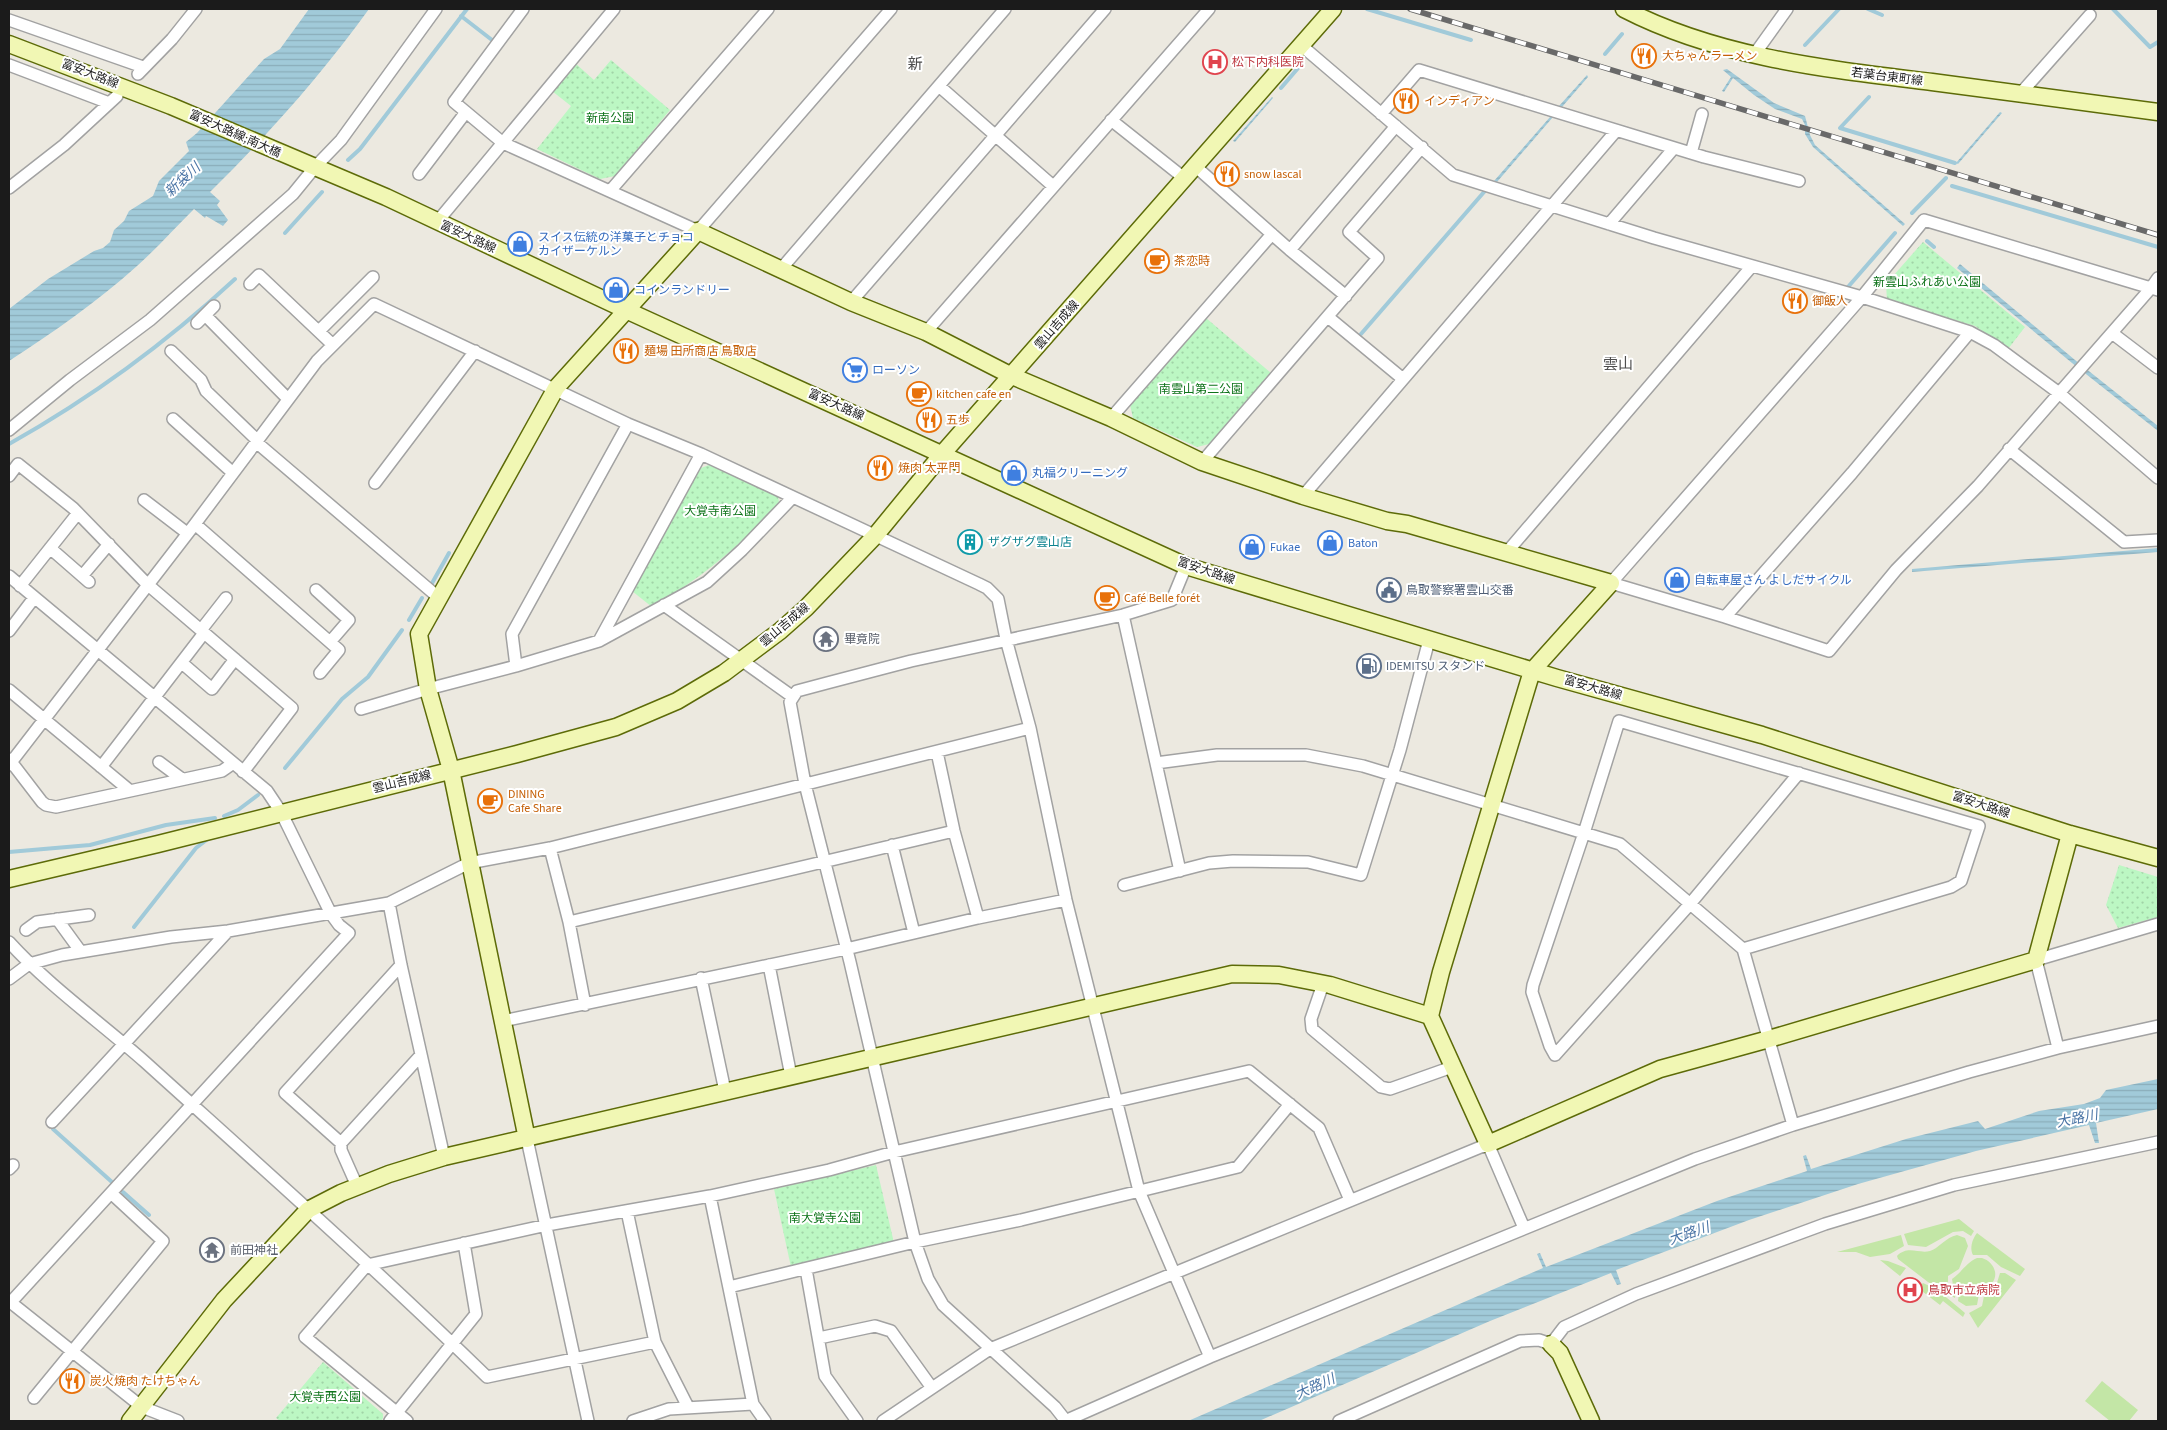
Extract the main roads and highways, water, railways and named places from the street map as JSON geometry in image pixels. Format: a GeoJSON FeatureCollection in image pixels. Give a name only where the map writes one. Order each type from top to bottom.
{"type":"FeatureCollection","features":[{"type":"Feature","properties":{"kind":"water","name":"新袋川"},"geometry":{"type":"Polygon","coordinates":[[[309,9],[369,9],[294,104],[210,192],[220,201],[217,205],[228,220],[223,226],[206,216],[205,218],[194,209],[144,259],[107,292],[9,361],[9,309],[48,279],[94,251],[103,248],[110,242],[114,230],[124,221],[129,211],[153,196],[159,181],[189,151],[186,142],[197,133],[264,59],[280,49],[309,9]]]}},
{"type":"Feature","properties":{"kind":"water"},"geometry":{"type":"Polygon","coordinates":[[[1727,69],[1774,103],[1805,116],[1815,145],[1905,224],[1903,226],[1813,147],[1805,134],[1805,125],[1802,119],[1775,109],[1733,78],[1724,92],[1722,91],[1731,77],[1723,70],[1727,69]]]}},
{"type":"Feature","properties":{"kind":"water"},"geometry":{"type":"Polygon","coordinates":[[[1587,75],[1588,77],[1562,107],[1559,106],[1587,75]]]}},
{"type":"Feature","properties":{"kind":"water","name":"松下内科医院"},"geometry":{"type":"Polygon","coordinates":[[[1272,97],[1235,142],[1233,141],[1272,97]]]}},
{"type":"Feature","properties":{"kind":"water"},"geometry":{"type":"Polygon","coordinates":[[[2000,112],[2002,113],[1958,164],[1956,163],[2000,112]]]}},
{"type":"Feature","properties":{"kind":"water"},"geometry":{"type":"Polygon","coordinates":[[[1550,117],[1553,117],[1497,182],[1494,181],[1550,117]]]}},
{"type":"Feature","properties":{"kind":"water"},"geometry":{"type":"Polygon","coordinates":[[[1960,264],[2158,426],[2158,431],[1957,268],[1960,264]]]}},
{"type":"Feature","properties":{"kind":"water"},"geometry":{"type":"Polygon","coordinates":[[[2158,548],[2158,552],[1912,572],[1912,569],[2158,548]]]}},
{"type":"Feature","properties":{"kind":"water","name":"大路川"},"geometry":{"type":"Polygon","coordinates":[[[2158,1079],[2158,1109],[2096,1123],[2099,1143],[2095,1143],[2089,1125],[1976,1151],[1858,1184],[1749,1220],[1616,1270],[1621,1284],[1617,1285],[1611,1273],[1490,1321],[1259,1421],[1188,1421],[1543,1268],[1537,1254],[1540,1253],[1546,1267],[1717,1201],[1807,1171],[1803,1156],[1806,1155],[1811,1169],[1906,1139],[1978,1121],[1985,1129],[2039,1111],[2084,1104],[2100,1098],[2106,1090],[2158,1079]]]}},
{"type":"Feature","properties":{"kind":"waterway"},"geometry":{"type":"LineString","coordinates":[[348,160],[360,149],[467,9]]}},
{"type":"Feature","properties":{"kind":"waterway"},"geometry":{"type":"LineString","coordinates":[[1367,9],[1471,40]]}},
{"type":"Feature","properties":{"kind":"waterway"},"geometry":{"type":"LineString","coordinates":[[1805,45],[1839,9]]}},
{"type":"Feature","properties":{"kind":"waterway"},"geometry":{"type":"LineString","coordinates":[[1868,9],[1882,15]]}},
{"type":"Feature","properties":{"kind":"waterway"},"geometry":{"type":"LineString","coordinates":[[2113,9],[2150,47],[2158,42]]}},
{"type":"Feature","properties":{"kind":"waterway"},"geometry":{"type":"LineString","coordinates":[[461,16],[492,40]]}},
{"type":"Feature","properties":{"kind":"waterway"},"geometry":{"type":"LineString","coordinates":[[1605,54],[1622,34]]}},
{"type":"Feature","properties":{"kind":"waterway"},"geometry":{"type":"LineString","coordinates":[[1281,88],[1299,67]]}},
{"type":"Feature","properties":{"kind":"waterway"},"geometry":{"type":"LineString","coordinates":[[1869,97],[1840,128],[1955,163]]}},
{"type":"Feature","properties":{"kind":"waterway"},"geometry":{"type":"LineString","coordinates":[[1912,213],[1946,178]]}},
{"type":"Feature","properties":{"kind":"waterway"},"geometry":{"type":"LineString","coordinates":[[1952,186],[2158,247]]}},
{"type":"Feature","properties":{"kind":"waterway"},"geometry":{"type":"LineString","coordinates":[[285,233],[322,192]]}},
{"type":"Feature","properties":{"kind":"waterway"},"geometry":{"type":"LineString","coordinates":[[1361,334],[1484,192]]}},
{"type":"Feature","properties":{"kind":"waterway"},"geometry":{"type":"LineString","coordinates":[[1848,287],[1895,233]]}},
{"type":"Feature","properties":{"kind":"waterway"},"geometry":{"type":"LineString","coordinates":[[1927,241],[1934,247]]}},
{"type":"Feature","properties":{"kind":"waterway"},"geometry":{"type":"LineString","coordinates":[[9,444],[69,408],[127,368],[209,303],[235,279]]}},
{"type":"Feature","properties":{"kind":"waterway"},"geometry":{"type":"LineString","coordinates":[[431,585],[449,553]]}},
{"type":"Feature","properties":{"kind":"waterway"},"geometry":{"type":"LineString","coordinates":[[409,620],[422,598]]}},
{"type":"Feature","properties":{"kind":"waterway"},"geometry":{"type":"LineString","coordinates":[[285,768],[342,699],[368,677],[402,630]]}},
{"type":"Feature","properties":{"kind":"waterway"},"geometry":{"type":"LineString","coordinates":[[224,816],[238,810],[258,795]]}},
{"type":"Feature","properties":{"kind":"waterway"},"geometry":{"type":"LineString","coordinates":[[9,852],[90,845],[166,825],[215,818]]}},
{"type":"Feature","properties":{"kind":"waterway"},"geometry":{"type":"LineString","coordinates":[[134,927],[196,848],[209,838]]}},
{"type":"Feature","properties":{"kind":"waterway"},"geometry":{"type":"LineString","coordinates":[[53,1129],[113,1183]]}},
{"type":"Feature","properties":{"kind":"waterway"},"geometry":{"type":"LineString","coordinates":[[123,1192],[149,1215]]}},
{"type":"Feature","properties":{"kind":"railway"},"geometry":{"type":"LineString","coordinates":[[1410,9],[2158,235]]}},
{"type":"Feature","properties":{"kind":"place","name":"大ちゃんラーメン"},"geometry":{"type":"Point","coordinates":[1644,56]}},
{"type":"Feature","properties":{"kind":"place","name":"松下内科医院"},"geometry":{"type":"Point","coordinates":[1215,62]}},
{"type":"Feature","properties":{"kind":"place","name":"インディアン"},"geometry":{"type":"Point","coordinates":[1406,101]}},
{"type":"Feature","properties":{"kind":"place","name":"snow lascal"},"geometry":{"type":"Point","coordinates":[1227,174]}},
{"type":"Feature","properties":{"kind":"place","name":"スイス伝統の洋菓子とチョコ カイザーケルン"},"geometry":{"type":"Point","coordinates":[520,244]}},
{"type":"Feature","properties":{"kind":"place","name":"茶恋時"},"geometry":{"type":"Point","coordinates":[1157,261]}},
{"type":"Feature","properties":{"kind":"place","name":"コインランドリー"},"geometry":{"type":"Point","coordinates":[616,290]}},
{"type":"Feature","properties":{"kind":"place","name":"御飯人"},"geometry":{"type":"Point","coordinates":[1795,301]}},
{"type":"Feature","properties":{"kind":"place","name":"麺場 田所商店 鳥取店"},"geometry":{"type":"Point","coordinates":[626,351]}},
{"type":"Feature","properties":{"kind":"place","name":"ローソン"},"geometry":{"type":"Point","coordinates":[855,370]}},
{"type":"Feature","properties":{"kind":"place","name":"kitchen cafe en"},"geometry":{"type":"Point","coordinates":[919,394]}},
{"type":"Feature","properties":{"kind":"place","name":"五歩"},"geometry":{"type":"Point","coordinates":[929,420]}},
{"type":"Feature","properties":{"kind":"place","name":"焼肉 太平門"},"geometry":{"type":"Point","coordinates":[880,468]}},
{"type":"Feature","properties":{"kind":"place","name":"丸福クリーニング"},"geometry":{"type":"Point","coordinates":[1014,473]}},
{"type":"Feature","properties":{"kind":"place","name":"ザグザグ雲山店"},"geometry":{"type":"Point","coordinates":[970,542]}},
{"type":"Feature","properties":{"kind":"place","name":"Baton"},"geometry":{"type":"Point","coordinates":[1330,543]}},
{"type":"Feature","properties":{"kind":"place","name":"Fukae"},"geometry":{"type":"Point","coordinates":[1252,547]}},
{"type":"Feature","properties":{"kind":"place","name":"自転車屋さん よしだサイクル"},"geometry":{"type":"Point","coordinates":[1677,580]}},
{"type":"Feature","properties":{"kind":"place","name":"鳥取警察署雲山交番"},"geometry":{"type":"Point","coordinates":[1389,590]}},
{"type":"Feature","properties":{"kind":"place","name":"Café Belle forét"},"geometry":{"type":"Point","coordinates":[1107,598]}},
{"type":"Feature","properties":{"kind":"place","name":"畢竟院"},"geometry":{"type":"Point","coordinates":[826,639]}},
{"type":"Feature","properties":{"kind":"place","name":"IDEMITSU スタンド"},"geometry":{"type":"Point","coordinates":[1369,666]}},
{"type":"Feature","properties":{"kind":"place","name":"DINING Cafe Share"},"geometry":{"type":"Point","coordinates":[490,801]}},
{"type":"Feature","properties":{"kind":"place","name":"前田神社"},"geometry":{"type":"Point","coordinates":[212,1250]}},
{"type":"Feature","properties":{"kind":"place","name":"鳥取市立病院"},"geometry":{"type":"Point","coordinates":[1910,1290]}},
{"type":"Feature","properties":{"kind":"place","name":"炭火焼肉 たけちゃん"},"geometry":{"type":"Point","coordinates":[72,1381]}},
{"type":"Feature","properties":{"kind":"district","name":"新"},"geometry":{"type":"Point","coordinates":[915,64]}},
{"type":"Feature","properties":{"kind":"district","name":"雲山"},"geometry":{"type":"Point","coordinates":[1618,364]}},
{"type":"Feature","properties":{"kind":"park label","name":"新南公園"},"geometry":{"type":"Point","coordinates":[610,118]}},
{"type":"Feature","properties":{"kind":"park label","name":"新雲山ふれあい公園"},"geometry":{"type":"Point","coordinates":[1927,282]}},
{"type":"Feature","properties":{"kind":"park label","name":"南雲山第二公園"},"geometry":{"type":"Point","coordinates":[1201,389]}},
{"type":"Feature","properties":{"kind":"park label","name":"大覚寺南公園"},"geometry":{"type":"Point","coordinates":[720,511]}},
{"type":"Feature","properties":{"kind":"park label","name":"南大覚寺公園"},"geometry":{"type":"Point","coordinates":[825,1218]}},
{"type":"Feature","properties":{"kind":"park label","name":"大覚寺西公園"},"geometry":{"type":"Point","coordinates":[325,1397]}}]}
